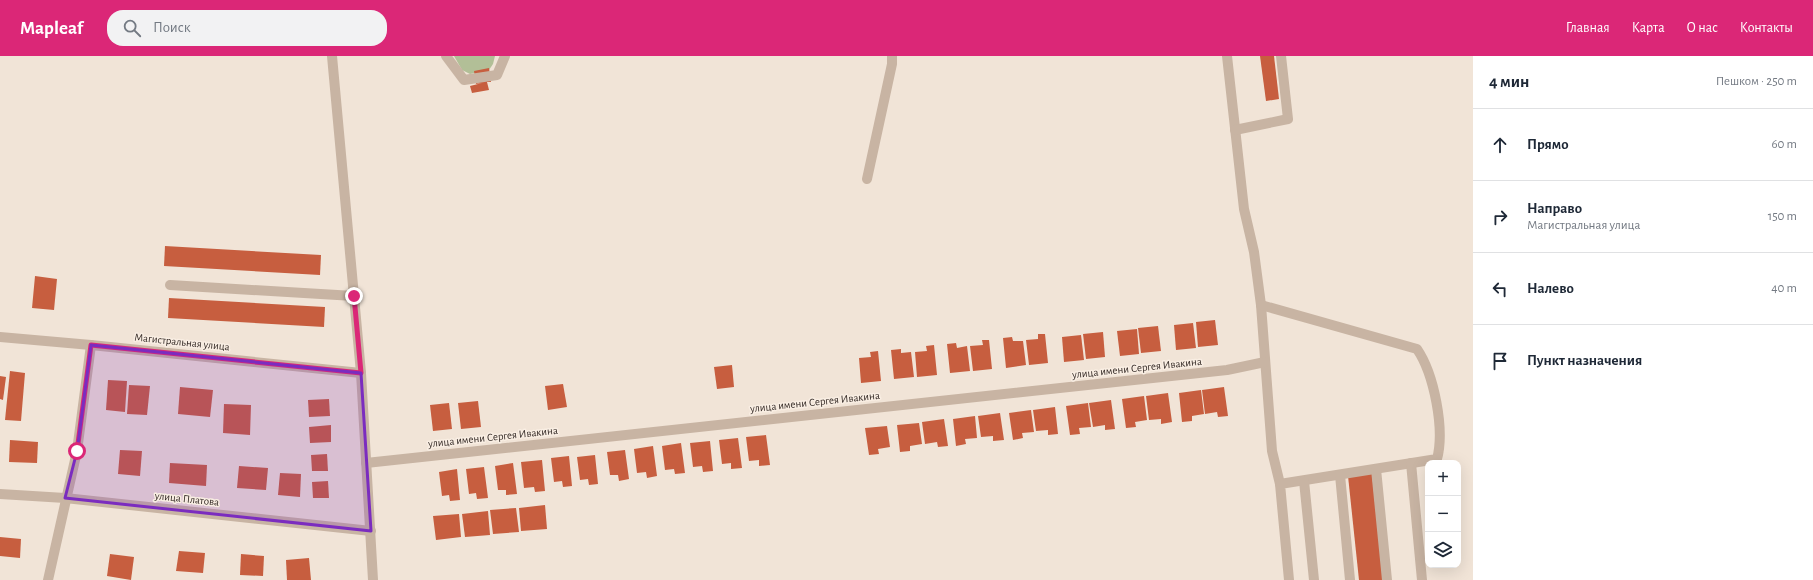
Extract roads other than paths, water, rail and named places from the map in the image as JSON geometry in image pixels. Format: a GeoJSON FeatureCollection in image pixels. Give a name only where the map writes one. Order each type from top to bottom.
{"type":"FeatureCollection","features":[{"type":"Feature","properties":{"kind":"street"},"geometry":{"type":"LineString","coordinates":[[332,56],[361,373],[373,580]]}},
{"type":"Feature","properties":{"kind":"street"},"geometry":{"type":"LineString","coordinates":[[446,56],[464,80],[497,74],[505,56]]}},
{"type":"Feature","properties":{"kind":"street"},"geometry":{"type":"LineString","coordinates":[[868,179],[892,64],[892,56]]}},
{"type":"Feature","properties":{"kind":"street"},"geometry":{"type":"LineString","coordinates":[[1227,56],[1244,209],[1254,252],[1261,305],[1272,451],[1280,484],[1289,580]]}},
{"type":"Feature","properties":{"kind":"street"},"geometry":{"type":"LineString","coordinates":[[1235,130],[1288,119],[1281,56]]}},
{"type":"Feature","properties":{"kind":"street"},"geometry":{"type":"LineString","coordinates":[[170,285],[354,296]]}},
{"type":"Feature","properties":{"kind":"street"},"geometry":{"type":"LineString","coordinates":[[1261,305],[1417,349],[1424,360],[1438,410],[1440,446],[1437,459],[1280,484]]}},
{"type":"Feature","properties":{"kind":"street","name":"Магистральная улица"},"geometry":{"type":"LineString","coordinates":[[0,337],[361,373]]}},
{"type":"Feature","properties":{"kind":"street"},"geometry":{"type":"LineString","coordinates":[[48,580],[65,498],[77,451],[91,345]]}},
{"type":"Feature","properties":{"kind":"street","name":"улица имени Сергея Ивакина"},"geometry":{"type":"LineString","coordinates":[[366,463],[1227,370],[1265,362]]}},
{"type":"Feature","properties":{"kind":"street"},"geometry":{"type":"LineString","coordinates":[[1411,463],[1422,580]]}},
{"type":"Feature","properties":{"kind":"street"},"geometry":{"type":"LineString","coordinates":[[1376,469],[1387,580]]}},
{"type":"Feature","properties":{"kind":"street"},"geometry":{"type":"LineString","coordinates":[[1340,475],[1350,580]]}},
{"type":"Feature","properties":{"kind":"street"},"geometry":{"type":"LineString","coordinates":[[1304,481],[1314,580]]}},
{"type":"Feature","properties":{"kind":"street","name":"улица Платова"},"geometry":{"type":"LineString","coordinates":[[0,494],[65,498],[370,531]]}}]}
